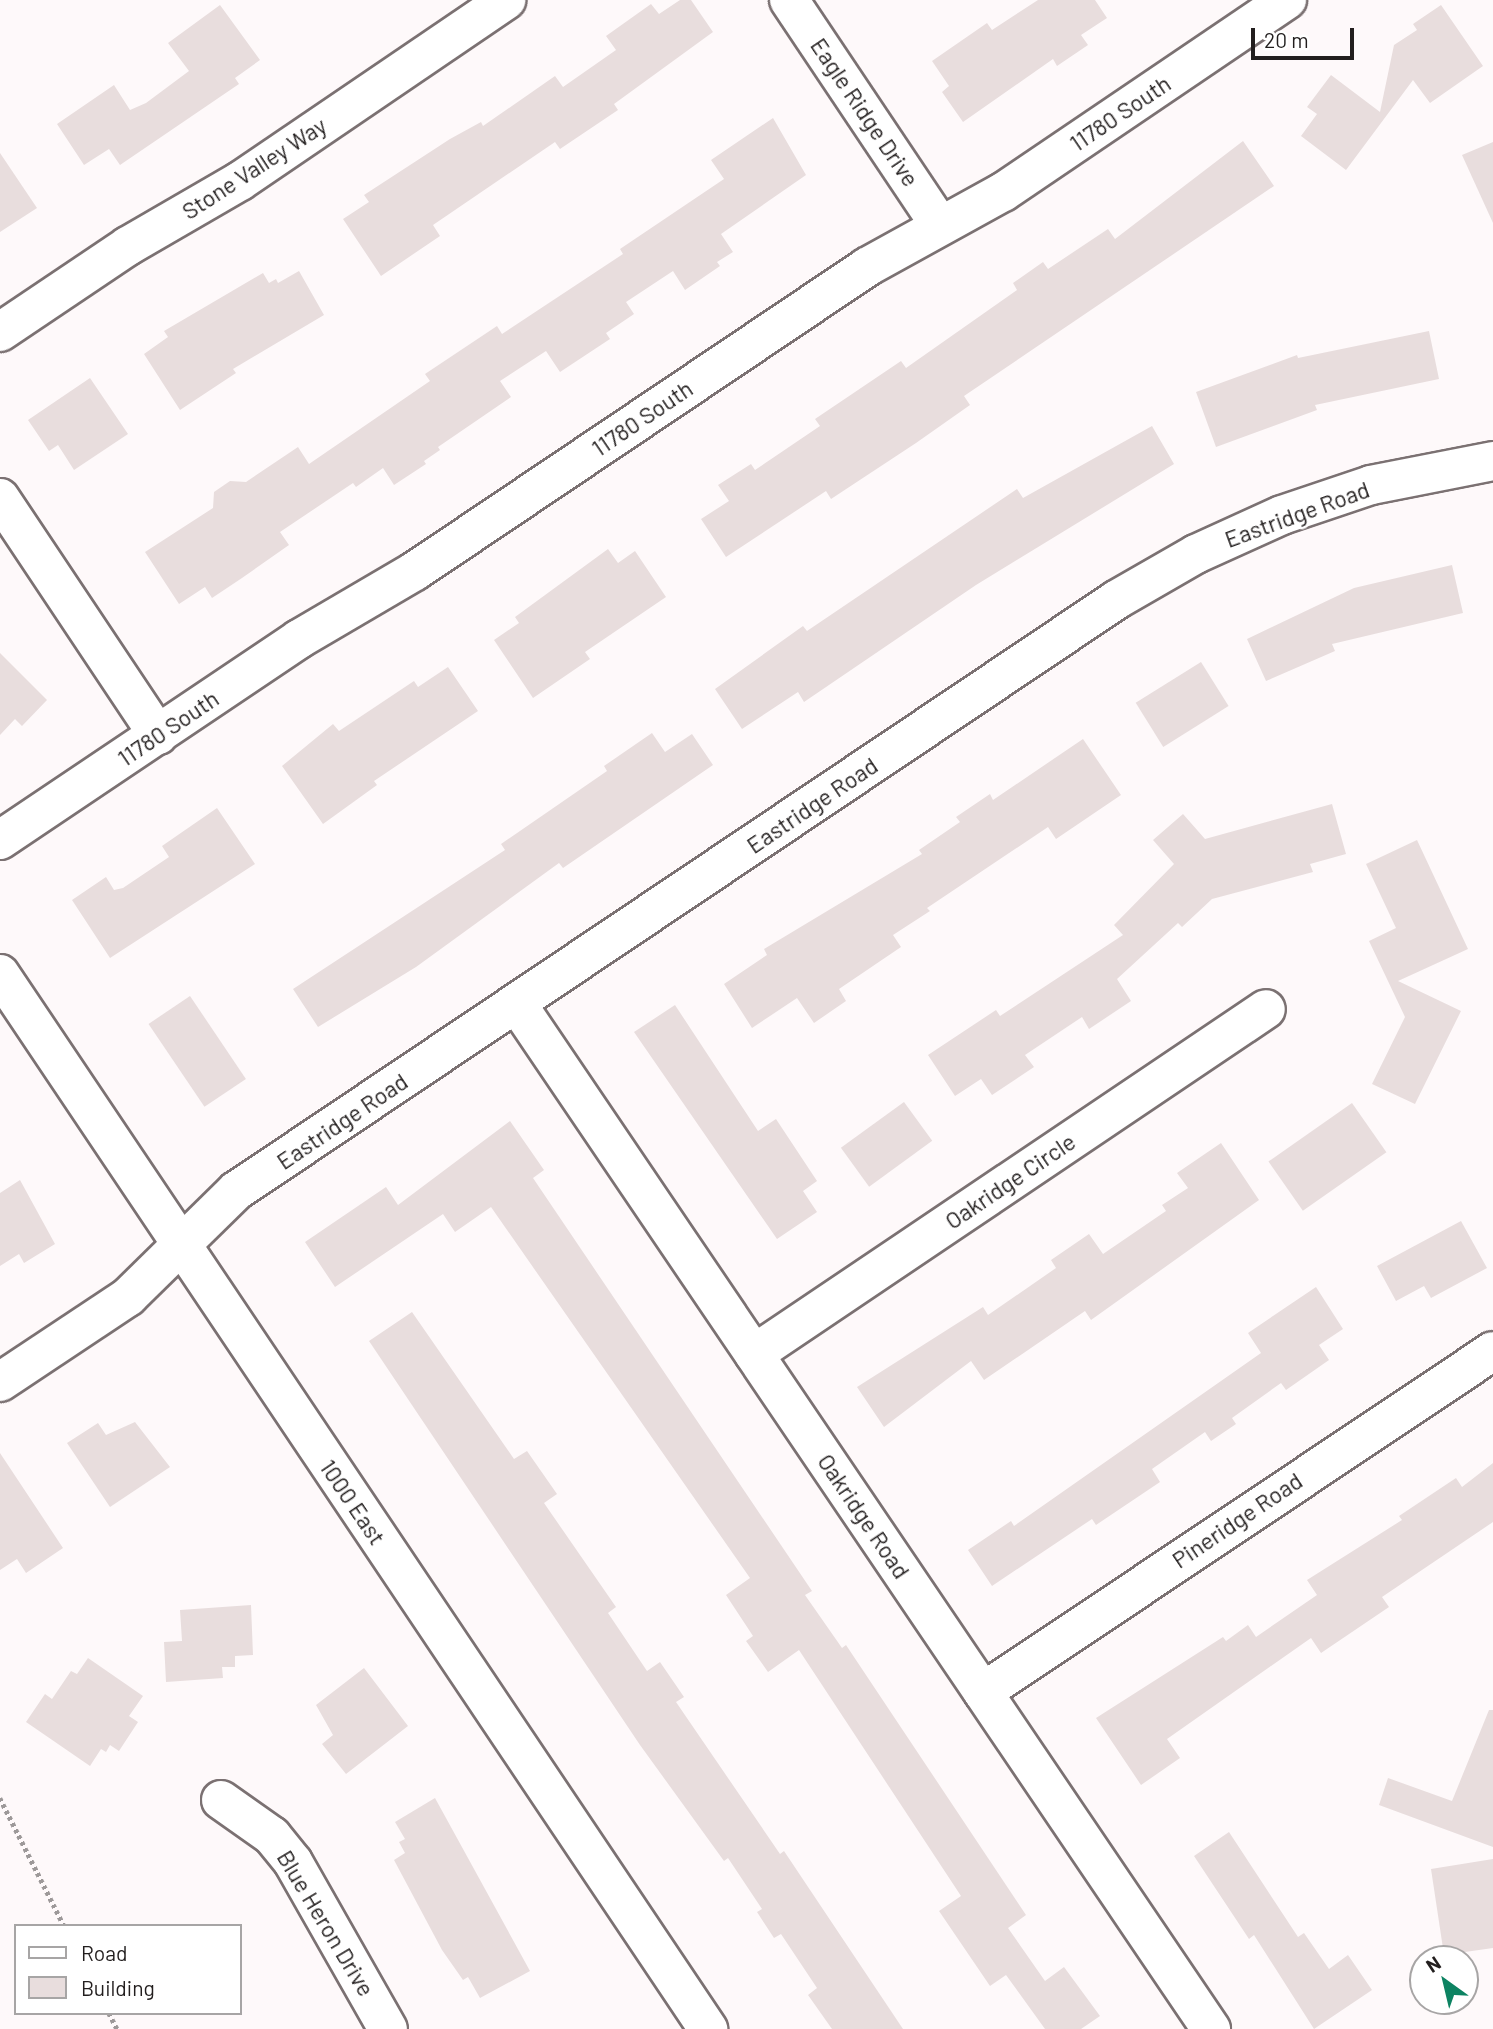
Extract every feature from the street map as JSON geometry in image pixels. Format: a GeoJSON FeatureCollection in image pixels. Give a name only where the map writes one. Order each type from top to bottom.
{"type":"FeatureCollection","features":[{"type":"Feature","properties":{"kind":"street","name":"Stone Valley Way"},"geometry":{"type":"LineString","coordinates":[[0,332],[128,246],[240,181],[506,0]]}},
{"type":"Feature","properties":{"kind":"street","name":"Eagle Ridge Drive"},"geometry":{"type":"LineString","coordinates":[[789,0],[939,224]]}},
{"type":"Feature","properties":{"kind":"street","name":"11780 South"},"geometry":{"type":"LineString","coordinates":[[0,840],[939,224],[1003,192],[1287,0]]}},
{"type":"Feature","properties":{"kind":"street","name":"Eastridge Road"},"geometry":{"type":"LineString","coordinates":[[0,1382],[128,1297],[236,1191],[1116,600],[1196,554],[1282,515],[1371,485],[1493,461]]}},
{"type":"Feature","properties":{"kind":"street"},"geometry":{"type":"LineString","coordinates":[[0,498],[158,735]]}},
{"type":"Feature","properties":{"kind":"street","name":"1000 East"},"geometry":{"type":"LineString","coordinates":[[0,974],[708,2029]]}},
{"type":"Feature","properties":{"kind":"street","name":"Oakridge Road"},"geometry":{"type":"LineString","coordinates":[[517,1004],[1210,2029]]}},
{"type":"Feature","properties":{"kind":"street","name":"Oakridge Circle"},"geometry":{"type":"LineString","coordinates":[[754,1354],[1266,1009]]}},
{"type":"Feature","properties":{"kind":"street","name":"Pineridge Road"},"geometry":{"type":"LineString","coordinates":[[983,1692],[1493,1351]]}},
{"type":"Feature","properties":{"kind":"street","name":"Blue Heron Drive"},"geometry":{"type":"LineString","coordinates":[[221,1800],[272,1836],[293,1862],[388,2029]]}},
{"type":"Feature","properties":{"kind":"path"},"geometry":{"type":"LineString","coordinates":[[0,1798],[63,1924]]}},
{"type":"Feature","properties":{"kind":"building"},"geometry":{"type":"Polygon","coordinates":[[[680,0],[691,0],[713,32],[614,104],[618,110],[560,149],[555,142],[433,225],[440,236],[381,276],[343,219],[369,202],[364,195],[450,139],[481,122],[483,126],[555,76],[563,87],[616,50],[606,36],[651,4],[659,14],[680,0]]]}},
{"type":"Feature","properties":{"kind":"building"},"geometry":{"type":"Polygon","coordinates":[[[1038,0],[1095,0],[1107,18],[1081,35],[1088,45],[1057,66],[1053,59],[963,122],[942,92],[949,86],[932,61],[987,23],[992,30],[1038,0]]]}},
{"type":"Feature","properties":{"kind":"building"},"geometry":{"type":"Polygon","coordinates":[[[220,5],[260,60],[235,78],[239,84],[120,165],[109,149],[84,165],[57,124],[114,85],[130,110],[146,103],[189,71],[168,43],[220,5]]]}},
{"type":"Feature","properties":{"kind":"building"},"geometry":{"type":"Polygon","coordinates":[[[1441,5],[1483,66],[1430,103],[1413,80],[1346,170],[1301,136],[1317,114],[1307,107],[1331,75],[1380,112],[1394,45],[1417,30],[1413,24],[1441,5]]]}},
{"type":"Feature","properties":{"kind":"building"},"geometry":{"type":"Polygon","coordinates":[[[773,118],[806,175],[721,234],[733,252],[717,262],[720,266],[685,290],[673,271],[626,302],[634,314],[606,333],[610,339],[560,372],[546,351],[500,381],[511,397],[438,447],[440,450],[424,461],[426,464],[394,485],[383,468],[356,487],[353,483],[280,532],[289,545],[242,578],[212,598],[205,587],[179,604],[145,552],[213,508],[214,492],[230,481],[246,482],[298,447],[309,464],[430,381],[425,374],[497,326],[502,334],[623,254],[620,249],[724,179],[711,160],[773,118]]]}},
{"type":"Feature","properties":{"kind":"building"},"geometry":{"type":"Polygon","coordinates":[[[1243,141],[1274,186],[964,396],[970,405],[916,443],[831,499],[826,491],[726,557],[701,519],[729,501],[718,485],[751,464],[755,470],[820,426],[815,419],[901,361],[906,368],[1017,290],[1013,283],[1043,262],[1048,269],[1108,229],[1115,239],[1243,141]]]}},
{"type":"Feature","properties":{"kind":"building"},"geometry":{"type":"Polygon","coordinates":[[[1493,142],[1493,223],[1462,155],[1493,142]]]}},
{"type":"Feature","properties":{"kind":"building"},"geometry":{"type":"Polygon","coordinates":[[[0,153],[37,208],[0,232],[0,153]]]}},
{"type":"Feature","properties":{"kind":"building"},"geometry":{"type":"Polygon","coordinates":[[[299,271],[324,315],[233,369],[236,373],[180,410],[144,354],[168,337],[164,331],[263,273],[269,283],[276,279],[278,283],[299,271]]]}},
{"type":"Feature","properties":{"kind":"building"},"geometry":{"type":"Polygon","coordinates":[[[1429,331],[1439,379],[1315,405],[1317,410],[1216,447],[1196,392],[1297,355],[1298,358],[1429,331]]]}},
{"type":"Feature","properties":{"kind":"building"},"geometry":{"type":"Polygon","coordinates":[[[90,378],[128,434],[74,470],[58,445],[49,451],[28,420],[90,378]]]}},
{"type":"Feature","properties":{"kind":"building"},"geometry":{"type":"Polygon","coordinates":[[[1152,426],[1174,464],[976,585],[804,702],[798,692],[742,729],[715,689],[803,626],[807,631],[1017,489],[1023,498],[1152,426]]]}},
{"type":"Feature","properties":{"kind":"building"},"geometry":{"type":"Polygon","coordinates":[[[608,549],[618,563],[635,551],[666,597],[585,652],[590,659],[533,698],[494,640],[519,623],[515,617],[608,549]]]}},
{"type":"Feature","properties":{"kind":"building"},"geometry":{"type":"Polygon","coordinates":[[[1452,565],[1463,613],[1332,644],[1335,651],[1266,681],[1247,639],[1354,588],[1452,565]]]}},
{"type":"Feature","properties":{"kind":"building"},"geometry":{"type":"Polygon","coordinates":[[[0,653],[47,700],[22,726],[15,719],[0,735],[0,653]]]}},
{"type":"Feature","properties":{"kind":"building"},"geometry":{"type":"Polygon","coordinates":[[[1201,662],[1229,706],[1163,747],[1136,703],[1201,662]]]}},
{"type":"Feature","properties":{"kind":"building"},"geometry":{"type":"Polygon","coordinates":[[[448,667],[478,711],[374,781],[377,785],[323,824],[282,766],[333,724],[339,731],[414,681],[418,687],[448,667]]]}},
{"type":"Feature","properties":{"kind":"building"},"geometry":{"type":"Polygon","coordinates":[[[652,733],[665,752],[692,734],[713,765],[563,868],[559,863],[416,967],[318,1027],[293,989],[505,850],[501,844],[607,771],[604,766],[652,733]]]}},
{"type":"Feature","properties":{"kind":"building"},"geometry":{"type":"Polygon","coordinates":[[[1083,739],[1121,795],[1056,839],[1048,827],[927,908],[930,911],[893,935],[901,947],[839,989],[846,1001],[814,1023],[797,998],[752,1028],[724,984],[767,955],[764,949],[922,854],[919,850],[960,822],[956,817],[990,794],[993,800],[1083,739]]]}},
{"type":"Feature","properties":{"kind":"building"},"geometry":{"type":"Polygon","coordinates":[[[1332,804],[1346,854],[1310,864],[1313,872],[1212,899],[1182,927],[1178,923],[1117,979],[1131,1001],[1089,1029],[1082,1017],[1025,1055],[1034,1067],[992,1095],[981,1079],[955,1096],[928,1055],[996,1010],[1000,1016],[1123,935],[1114,925],[1174,864],[1153,840],[1183,814],[1205,839],[1332,804]]]}},
{"type":"Feature","properties":{"kind":"building"},"geometry":{"type":"Polygon","coordinates":[[[217,808],[255,864],[110,958],[72,900],[106,877],[114,890],[123,888],[169,857],[162,846],[217,808]]]}},
{"type":"Feature","properties":{"kind":"building"},"geometry":{"type":"Polygon","coordinates":[[[1417,840],[1468,949],[1398,981],[1461,1011],[1415,1104],[1372,1084],[1405,1017],[1369,941],[1396,928],[1366,864],[1417,840]]]}},
{"type":"Feature","properties":{"kind":"building"},"geometry":{"type":"Polygon","coordinates":[[[190,996],[246,1079],[204,1107],[149,1024],[190,996]]]}},
{"type":"Feature","properties":{"kind":"building"},"geometry":{"type":"Polygon","coordinates":[[[675,1005],[758,1131],[776,1119],[817,1181],[803,1191],[817,1212],[777,1239],[634,1032],[675,1005]]]}},
{"type":"Feature","properties":{"kind":"building"},"geometry":{"type":"Polygon","coordinates":[[[904,1102],[932,1141],[869,1187],[841,1148],[904,1102]]]}},
{"type":"Feature","properties":{"kind":"building"},"geometry":{"type":"Polygon","coordinates":[[[1352,1103],[1386,1152],[1303,1211],[1268,1162],[1352,1103]]]}},
{"type":"Feature","properties":{"kind":"building"},"geometry":{"type":"Polygon","coordinates":[[[510,1121],[544,1170],[533,1178],[812,1591],[805,1595],[842,1648],[846,1645],[1026,1915],[1008,1928],[1045,1981],[1064,1967],[1100,2016],[1081,2029],[1045,2029],[1006,1975],[990,1986],[939,1911],[961,1896],[799,1650],[768,1672],[746,1641],[753,1636],[726,1595],[750,1578],[491,1207],[455,1232],[443,1214],[335,1287],[305,1242],[386,1187],[398,1205],[510,1121]]]}},
{"type":"Feature","properties":{"kind":"building"},"geometry":{"type":"Polygon","coordinates":[[[1221,1143],[1259,1200],[1091,1320],[1085,1311],[984,1380],[971,1361],[884,1427],[857,1387],[983,1307],[988,1315],[1056,1268],[1051,1260],[1089,1234],[1103,1254],[1166,1211],[1162,1205],[1188,1188],[1177,1173],[1221,1143]]]}},
{"type":"Feature","properties":{"kind":"building"},"geometry":{"type":"Polygon","coordinates":[[[20,1180],[55,1244],[24,1263],[19,1254],[0,1266],[0,1193],[20,1180]]]}},
{"type":"Feature","properties":{"kind":"building"},"geometry":{"type":"Polygon","coordinates":[[[1461,1221],[1487,1268],[1431,1298],[1424,1286],[1396,1301],[1377,1266],[1461,1221]]]}},
{"type":"Feature","properties":{"kind":"building"},"geometry":{"type":"Polygon","coordinates":[[[1316,1287],[1343,1329],[1319,1345],[1329,1360],[1286,1390],[1281,1383],[1232,1418],[1236,1424],[1211,1441],[1205,1432],[1152,1469],[1160,1482],[1096,1525],[1092,1519],[992,1586],[968,1550],[1011,1521],[1014,1526],[1261,1353],[1248,1333],[1316,1287]]]}},
{"type":"Feature","properties":{"kind":"building"},"geometry":{"type":"Polygon","coordinates":[[[412,1312],[514,1459],[527,1451],[557,1494],[544,1503],[616,1607],[608,1613],[647,1671],[660,1662],[684,1697],[676,1702],[780,1854],[784,1851],[903,2029],[832,2029],[808,1995],[817,1988],[781,1934],[774,1938],[757,1912],[762,1909],[728,1858],[724,1861],[640,1745],[369,1341],[412,1312]]]}},
{"type":"Feature","properties":{"kind":"building"},"geometry":{"type":"Polygon","coordinates":[[[135,1422],[170,1467],[110,1507],[67,1443],[98,1423],[106,1435],[135,1422]]]}},
{"type":"Feature","properties":{"kind":"building"},"geometry":{"type":"Polygon","coordinates":[[[0,1453],[63,1548],[26,1573],[17,1559],[0,1570],[0,1453]]]}},
{"type":"Feature","properties":{"kind":"building"},"geometry":{"type":"Polygon","coordinates":[[[1493,1463],[1493,1522],[1382,1597],[1389,1607],[1321,1653],[1311,1638],[1167,1739],[1180,1758],[1141,1785],[1096,1718],[1223,1637],[1226,1641],[1248,1625],[1256,1637],[1317,1595],[1307,1580],[1402,1520],[1399,1516],[1456,1478],[1462,1487],[1493,1463]]]}},
{"type":"Feature","properties":{"kind":"building"},"geometry":{"type":"Polygon","coordinates":[[[251,1605],[253,1655],[235,1656],[235,1667],[222,1667],[223,1678],[166,1682],[164,1642],[182,1641],[180,1610],[251,1605]]]}},
{"type":"Feature","properties":{"kind":"building"},"geometry":{"type":"Polygon","coordinates":[[[88,1658],[143,1696],[129,1716],[138,1722],[119,1751],[110,1745],[106,1752],[101,1749],[90,1766],[26,1722],[45,1694],[52,1699],[71,1671],[77,1674],[88,1658]]]}},
{"type":"Feature","properties":{"kind":"building"},"geometry":{"type":"Polygon","coordinates":[[[364,1668],[408,1726],[346,1774],[322,1744],[333,1735],[316,1705],[364,1668]]]}},
{"type":"Feature","properties":{"kind":"building"},"geometry":{"type":"Polygon","coordinates":[[[1489,1710],[1493,1710],[1493,1847],[1379,1805],[1388,1778],[1452,1801],[1489,1710]]]}},
{"type":"Feature","properties":{"kind":"building"},"geometry":{"type":"Polygon","coordinates":[[[435,1798],[530,1971],[480,1998],[468,1977],[463,1980],[442,1950],[394,1860],[405,1853],[399,1842],[405,1839],[395,1822],[435,1798]]]}},
{"type":"Feature","properties":{"kind":"building"},"geometry":{"type":"Polygon","coordinates":[[[1229,1832],[1298,1937],[1304,1933],[1329,1969],[1348,1955],[1372,1990],[1314,2029],[1254,1935],[1249,1939],[1194,1856],[1229,1832]]]}},
{"type":"Feature","properties":{"kind":"building"},"geometry":{"type":"Polygon","coordinates":[[[1493,1859],[1493,1948],[1479,1950],[1479,1945],[1442,1945],[1431,1869],[1493,1859]]]}}]}
